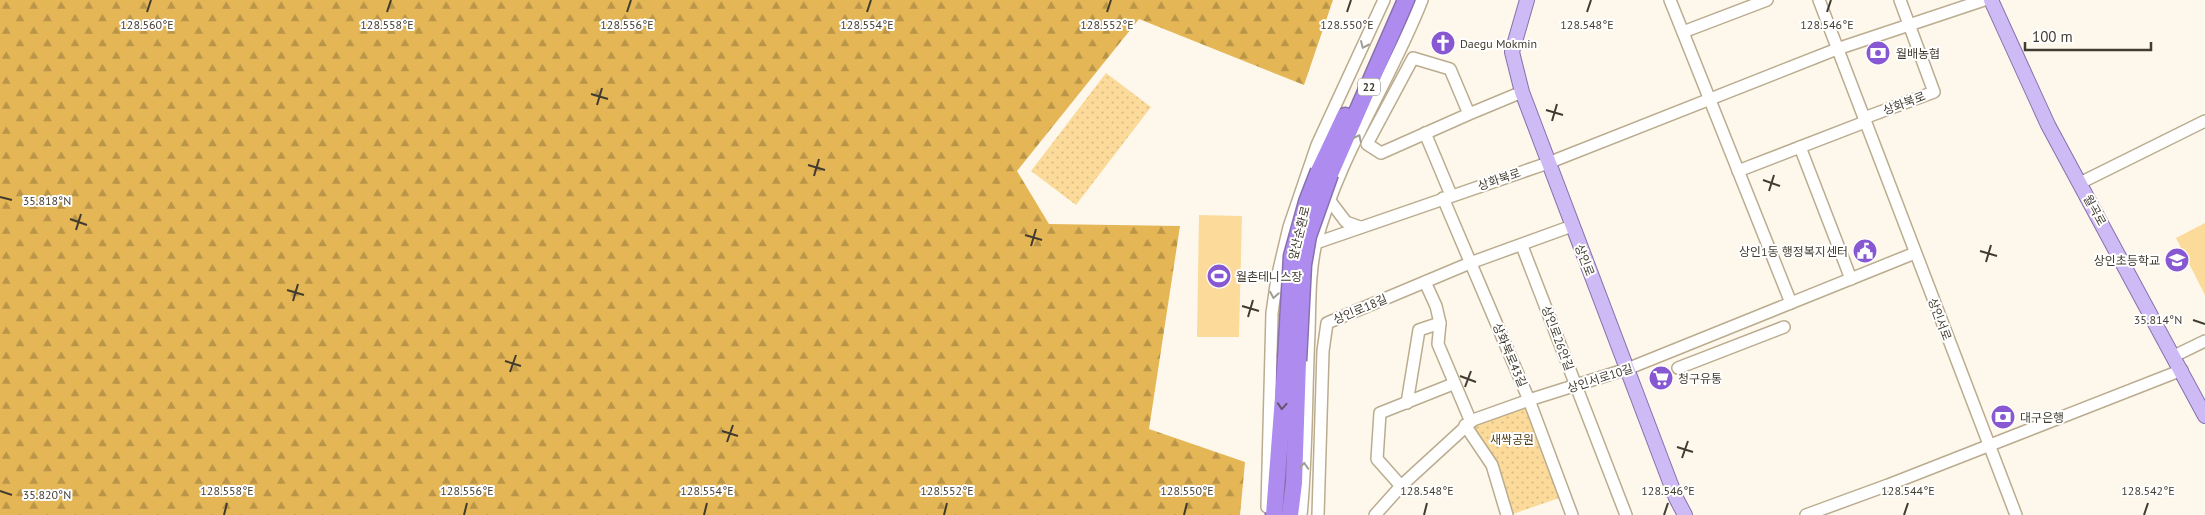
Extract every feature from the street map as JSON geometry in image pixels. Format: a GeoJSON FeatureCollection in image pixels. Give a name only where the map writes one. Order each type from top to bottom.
{"type":"FeatureCollection","features":[{"type":"Feature","properties":{"kind":"highway","name":"앞산순환로"},"geometry":{"type":"LineString","coordinates":[[1290,515],[1294,483],[1292,256],[1307,202],[1396,0]]}},
{"type":"Feature","properties":{"kind":"highway","name":"앞산순환로"},"geometry":{"type":"LineString","coordinates":[[1319,174],[1406,0]]}},
{"type":"Feature","properties":{"kind":"highway","name":"앞산순환로"},"geometry":{"type":"LineString","coordinates":[[1274,515],[1292,359]]}},
{"type":"Feature","properties":{"kind":"main road","name":"상인로"},"geometry":{"type":"LineString","coordinates":[[1527,0],[1512,52],[1522,92],[1676,498],[1685,515]]}},
{"type":"Feature","properties":{"kind":"main road","name":"월곡로"},"geometry":{"type":"LineString","coordinates":[[1991,0],[2048,125],[2182,370],[2205,416]]}},
{"type":"Feature","properties":{"kind":"street"},"geometry":{"type":"LineString","coordinates":[[1267,515],[1273,305],[1289,227],[1319,174],[1317,145],[1384,0]]}},
{"type":"Feature","properties":{"kind":"street"},"geometry":{"type":"LineString","coordinates":[[1301,515],[1308,403],[1310,274],[1316,243],[1331,197],[1422,0]]}},
{"type":"Feature","properties":{"kind":"street"},"geometry":{"type":"LineString","coordinates":[[1670,0],[1791,303]]}},
{"type":"Feature","properties":{"kind":"street"},"geometry":{"type":"LineString","coordinates":[[1683,32],[1743,4],[1767,0]]}},
{"type":"Feature","properties":{"kind":"street","name":"상인서로"},"geometry":{"type":"LineString","coordinates":[[1819,0],[2016,515]]}},
{"type":"Feature","properties":{"kind":"street","name":"상화북로"},"geometry":{"type":"LineString","coordinates":[[1865,120],[1934,92],[1900,0]]}},
{"type":"Feature","properties":{"kind":"street","name":"상화북로"},"geometry":{"type":"LineString","coordinates":[[1284,251],[1316,243],[1548,162],[1837,49],[1984,0]]}},
{"type":"Feature","properties":{"kind":"street"},"geometry":{"type":"LineString","coordinates":[[1469,114],[1450,69],[1413,58],[1367,144],[1381,153],[1522,92]]}},
{"type":"Feature","properties":{"kind":"street"},"geometry":{"type":"LineString","coordinates":[[1738,171],[1865,120]]}},
{"type":"Feature","properties":{"kind":"street"},"geometry":{"type":"LineString","coordinates":[[2080,184],[2205,121]]}},
{"type":"Feature","properties":{"kind":"street","name":"상화북로43길"},"geometry":{"type":"LineString","coordinates":[[1425,133],[1470,263],[1529,400],[1572,515]]}},
{"type":"Feature","properties":{"kind":"street"},"geometry":{"type":"LineString","coordinates":[[1800,147],[1851,279]]}},
{"type":"Feature","properties":{"kind":"street"},"geometry":{"type":"LineString","coordinates":[[1319,174],[1309,183],[1316,191],[1331,197],[1346,222],[1360,227]]}},
{"type":"Feature","properties":{"kind":"street","name":"상인로18길"},"geometry":{"type":"LineString","coordinates":[[1318,515],[1322,351],[1327,323],[1470,263],[1522,246],[1572,226]]}},
{"type":"Feature","properties":{"kind":"street","name":"상인로26안길"},"geometry":{"type":"LineString","coordinates":[[1522,246],[1626,515]]}},
{"type":"Feature","properties":{"kind":"street","name":"상인서로10길"},"geometry":{"type":"LineString","coordinates":[[1375,515],[1401,486],[1468,423],[1529,400],[1628,369],[1916,253]]}},
{"type":"Feature","properties":{"kind":"street"},"geometry":{"type":"LineString","coordinates":[[1425,282],[1436,306],[1440,323],[1438,344],[1468,423],[1492,465],[1503,514]]}},
{"type":"Feature","properties":{"kind":"street"},"geometry":{"type":"LineString","coordinates":[[1406,402],[1419,330],[1440,323]]}},
{"type":"Feature","properties":{"kind":"street"},"geometry":{"type":"LineString","coordinates":[[1678,368],[1784,327]]}},
{"type":"Feature","properties":{"kind":"street"},"geometry":{"type":"LineString","coordinates":[[2174,356],[2205,341]]}},
{"type":"Feature","properties":{"kind":"street"},"geometry":{"type":"LineString","coordinates":[[1806,515],[2182,370]]}},
{"type":"Feature","properties":{"kind":"street"},"geometry":{"type":"LineString","coordinates":[[1401,486],[1377,459],[1380,413],[1454,384]]}},
{"type":"Feature","properties":{"kind":"green space"},"geometry":{"type":"Polygon","coordinates":[[[0,0],[1333,0],[1304,85],[1139,19],[1017,171],[1049,224],[1180,226],[1149,429],[1245,462],[1240,515],[0,515],[0,0]]]}},
{"type":"Feature","properties":{"kind":"green space"},"geometry":{"type":"Polygon","coordinates":[[[1106,73],[1151,107],[1076,205],[1031,171],[1106,73]]]}},
{"type":"Feature","properties":{"kind":"green space","name":"월촌테니스장"},"geometry":{"type":"Polygon","coordinates":[[[1199,215],[1242,216],[1239,337],[1197,337],[1199,215]]]}},
{"type":"Feature","properties":{"kind":"green space"},"geometry":{"type":"Polygon","coordinates":[[[2205,223],[2205,295],[2176,238],[2205,223]]]}},
{"type":"Feature","properties":{"kind":"green space","name":"새싹공원"},"geometry":{"type":"Polygon","coordinates":[[[1529,400],[1565,496],[1510,515],[1492,465],[1465,425],[1529,400]]]}},
{"type":"Feature","properties":{"kind":"place","name":"Daegu Mokmin"},"geometry":{"type":"Point","coordinates":[1443,43]}},
{"type":"Feature","properties":{"kind":"place","name":"월배농협"},"geometry":{"type":"Point","coordinates":[1878,53]}},
{"type":"Feature","properties":{"kind":"place","name":"상인1동 행정복지센터"},"geometry":{"type":"Point","coordinates":[1865,251]}},
{"type":"Feature","properties":{"kind":"place","name":"상인초등학교"},"geometry":{"type":"Point","coordinates":[2177,260]}},
{"type":"Feature","properties":{"kind":"place","name":"월촌테니스장"},"geometry":{"type":"Point","coordinates":[1219,276]}},
{"type":"Feature","properties":{"kind":"place","name":"청구유통"},"geometry":{"type":"Point","coordinates":[1661,378]}},
{"type":"Feature","properties":{"kind":"place","name":"대구은행"},"geometry":{"type":"Point","coordinates":[2003,417]}}]}
